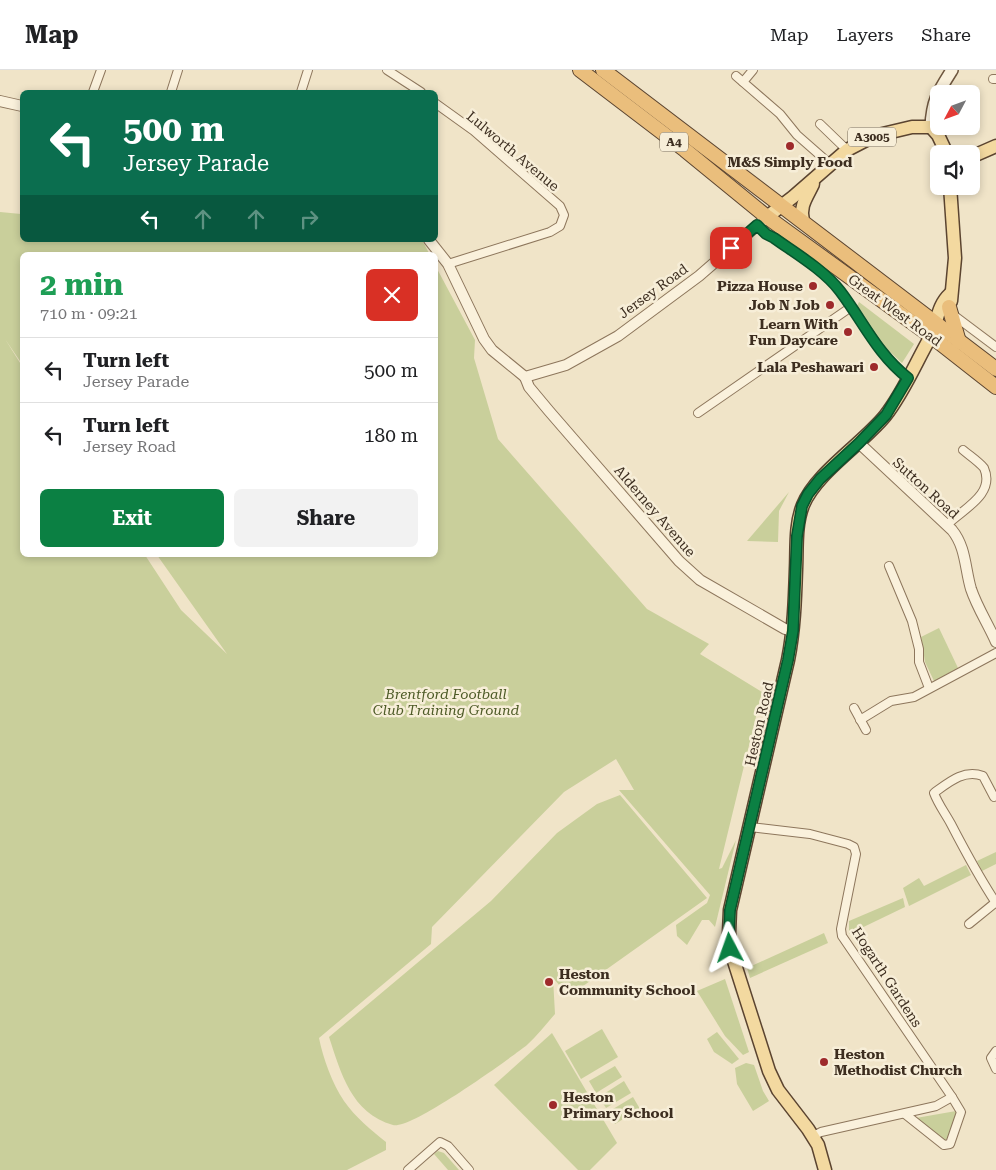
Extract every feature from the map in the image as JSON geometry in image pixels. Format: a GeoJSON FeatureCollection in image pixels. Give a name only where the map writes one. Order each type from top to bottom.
{"type":"FeatureCollection","features":[{"type":"Feature","properties":{"kind":"highway","name":"Great West Road"},"geometry":{"type":"LineString","coordinates":[[580,70],[685,150],[762,221],[830,269],[934,330],[959,342],[996,369]]}},
{"type":"Feature","properties":{"kind":"highway","name":"Great West Road"},"geometry":{"type":"LineString","coordinates":[[602,70],[803,221],[934,330],[996,386]]}},
{"type":"Feature","properties":{"kind":"highway"},"geometry":{"type":"LineString","coordinates":[[781,206],[782,215],[815,243],[830,269]]}},
{"type":"Feature","properties":{"kind":"highway"},"geometry":{"type":"LineString","coordinates":[[950,305],[954,329],[959,342]]}},
{"type":"Feature","properties":{"kind":"main road"},"geometry":{"type":"LineString","coordinates":[[943,85],[952,70]]}},
{"type":"Feature","properties":{"kind":"main road","name":"Jersey Road"},"geometry":{"type":"LineString","coordinates":[[762,221],[847,150],[874,136],[912,128],[930,127]]}},
{"type":"Feature","properties":{"kind":"main road"},"geometry":{"type":"LineString","coordinates":[[980,153],[996,146]]}},
{"type":"Feature","properties":{"kind":"main road","name":"A3005"},"geometry":{"type":"LineString","coordinates":[[803,221],[801,214],[802,204],[816,177]]}},
{"type":"Feature","properties":{"kind":"main road"},"geometry":{"type":"LineString","coordinates":[[950,305],[955,258],[951,195]]}},
{"type":"Feature","properties":{"kind":"main road","name":"Heston Road"},"geometry":{"type":"LineString","coordinates":[[825,1170],[822,1154],[813,1136],[782,1097],[774,1083],[730,948],[730,910],[782,691],[793,631],[797,536],[802,506],[808,494],[820,479],[859,443],[891,409],[934,330],[950,305]]}},
{"type":"Feature","properties":{"kind":"street"},"geometry":{"type":"LineString","coordinates":[[94,90],[102,70]]}},
{"type":"Feature","properties":{"kind":"street"},"geometry":{"type":"LineString","coordinates":[[172,90],[178,70]]}},
{"type":"Feature","properties":{"kind":"street"},"geometry":{"type":"LineString","coordinates":[[302,90],[308,70]]}},
{"type":"Feature","properties":{"kind":"street"},"geometry":{"type":"LineString","coordinates":[[387,70],[418,90]]}},
{"type":"Feature","properties":{"kind":"street"},"geometry":{"type":"LineString","coordinates":[[743,82],[753,70]]}},
{"type":"Feature","properties":{"kind":"street"},"geometry":{"type":"LineString","coordinates":[[736,76],[780,114],[797,135],[830,164]]}},
{"type":"Feature","properties":{"kind":"street"},"geometry":{"type":"LineString","coordinates":[[0,101],[20,106]]}},
{"type":"Feature","properties":{"kind":"street","name":"Lulworth Avenue"},"geometry":{"type":"LineString","coordinates":[[438,105],[474,132],[560,206],[564,215],[560,226],[550,232],[448,264]]}},
{"type":"Feature","properties":{"kind":"street"},"geometry":{"type":"LineString","coordinates":[[820,124],[847,150]]}},
{"type":"Feature","properties":{"kind":"street","name":"Jersey Road"},"geometry":{"type":"LineString","coordinates":[[525,377],[566,365],[607,343],[691,282],[762,221]]}},
{"type":"Feature","properties":{"kind":"street"},"geometry":{"type":"LineString","coordinates":[[431,242],[448,264],[484,339],[492,350],[525,377]]}},
{"type":"Feature","properties":{"kind":"street"},"geometry":{"type":"LineString","coordinates":[[830,269],[839,290],[876,344],[908,378]]}},
{"type":"Feature","properties":{"kind":"street"},"geometry":{"type":"LineString","coordinates":[[950,305],[996,347]]}},
{"type":"Feature","properties":{"kind":"street"},"geometry":{"type":"LineString","coordinates":[[698,413],[851,307]]}},
{"type":"Feature","properties":{"kind":"street","name":"Alderney Avenue"},"geometry":{"type":"LineString","coordinates":[[525,377],[529,387],[549,411],[679,561],[706,585],[785,629],[793,631]]}},
{"type":"Feature","properties":{"kind":"street","name":"Sutton Road"},"geometry":{"type":"LineString","coordinates":[[859,443],[947,525],[960,542],[973,594],[996,642]]}},
{"type":"Feature","properties":{"kind":"street"},"geometry":{"type":"LineString","coordinates":[[947,525],[982,499],[987,492],[987,474],[983,467],[963,450]]}},
{"type":"Feature","properties":{"kind":"street"},"geometry":{"type":"LineString","coordinates":[[889,566],[912,621],[919,649],[919,662],[929,688]]}},
{"type":"Feature","properties":{"kind":"street"},"geometry":{"type":"LineString","coordinates":[[860,720],[891,701],[914,697],[996,653]]}},
{"type":"Feature","properties":{"kind":"street"},"geometry":{"type":"LineString","coordinates":[[854,708],[866,730]]}},
{"type":"Feature","properties":{"kind":"street"},"geometry":{"type":"LineString","coordinates":[[969,924],[996,902],[970,861],[934,793],[960,776],[970,773],[983,776],[994,797]]}},
{"type":"Feature","properties":{"kind":"street","name":"Hogarth Gardens"},"geometry":{"type":"LineString","coordinates":[[750,827],[810,834],[854,847],[856,854],[841,929],[842,936],[961,1112],[950,1144],[944,1145],[904,1114]]}},
{"type":"Feature","properties":{"kind":"street"},"geometry":{"type":"LineString","coordinates":[[996,1051],[992,1058],[996,1069]]}},
{"type":"Feature","properties":{"kind":"street"},"geometry":{"type":"LineString","coordinates":[[813,1136],[821,1132],[936,1106],[952,1097]]}},
{"type":"Feature","properties":{"kind":"street"},"geometry":{"type":"LineString","coordinates":[[408,1170],[440,1142],[448,1146],[469,1170]]}},
{"type":"Feature","properties":{"kind":"green space","name":"Brentford Football Club Training Ground"},"geometry":{"type":"Polygon","coordinates":[[[0,212],[20,214],[20,242],[423,242],[428,252],[20,252],[20,361],[5,339],[20,363],[20,557],[146,557],[181,610],[227,654],[158,557],[438,557],[438,271],[475,340],[474,358],[498,439],[647,609],[709,644],[700,654],[762,692],[719,869],[722,868],[736,840],[715,927],[709,920],[702,920],[687,945],[677,936],[676,925],[707,903],[710,895],[619,790],[634,790],[616,759],[564,792],[432,927],[431,944],[319,1038],[328,1070],[344,1101],[358,1118],[386,1142],[386,1150],[347,1170],[0,1170],[0,212]]]}},
{"type":"Feature","properties":{"kind":"green space"},"geometry":{"type":"Polygon","coordinates":[[[859,302],[914,344],[902,363],[870,330],[857,306],[859,302]]]}},
{"type":"Feature","properties":{"kind":"green space"},"geometry":{"type":"Polygon","coordinates":[[[789,492],[779,511],[778,542],[747,541],[789,492]]]}},
{"type":"Feature","properties":{"kind":"green space"},"geometry":{"type":"Polygon","coordinates":[[[939,628],[958,668],[934,681],[925,662],[921,637],[939,628]]]}},
{"type":"Feature","properties":{"kind":"green space"},"geometry":{"type":"Polygon","coordinates":[[[620,795],[707,898],[569,996],[553,978],[555,1014],[538,1034],[527,1045],[501,1064],[439,1106],[403,1124],[393,1125],[367,1111],[357,1101],[343,1078],[329,1037],[491,901],[557,833],[597,804],[620,795]]]}},
{"type":"Feature","properties":{"kind":"green space"},"geometry":{"type":"Polygon","coordinates":[[[996,852],[996,864],[982,871],[977,861],[996,852]]]}},
{"type":"Feature","properties":{"kind":"green space"},"geometry":{"type":"Polygon","coordinates":[[[966,865],[971,875],[909,906],[903,888],[919,878],[924,886],[966,865]]]}},
{"type":"Feature","properties":{"kind":"green space"},"geometry":{"type":"Polygon","coordinates":[[[903,898],[905,907],[849,934],[849,921],[903,898]]]}},
{"type":"Feature","properties":{"kind":"green space"},"geometry":{"type":"Polygon","coordinates":[[[824,933],[828,943],[750,978],[747,968],[824,933]]]}},
{"type":"Feature","properties":{"kind":"green space"},"geometry":{"type":"Polygon","coordinates":[[[725,979],[749,1052],[743,1055],[725,1036],[697,991],[725,979]]]}},
{"type":"Feature","properties":{"kind":"green space"},"geometry":{"type":"Polygon","coordinates":[[[602,1029],[618,1057],[581,1079],[565,1051],[602,1029]]]}},
{"type":"Feature","properties":{"kind":"green space"},"geometry":{"type":"Polygon","coordinates":[[[717,1032],[739,1059],[732,1064],[714,1052],[707,1039],[717,1032]]]}},
{"type":"Feature","properties":{"kind":"green space","name":"Heston Primary School"},"geometry":{"type":"Polygon","coordinates":[[[552,1033],[617,1143],[590,1170],[578,1170],[494,1085],[552,1033]]]}},
{"type":"Feature","properties":{"kind":"green space"},"geometry":{"type":"Polygon","coordinates":[[[746,1063],[754,1065],[763,1091],[769,1101],[753,1111],[737,1084],[735,1068],[746,1063]]]}},
{"type":"Feature","properties":{"kind":"green space"},"geometry":{"type":"Polygon","coordinates":[[[615,1066],[622,1077],[596,1093],[589,1081],[615,1066]]]}},
{"type":"Feature","properties":{"kind":"green space"},"geometry":{"type":"Polygon","coordinates":[[[624,1081],[631,1093],[606,1108],[599,1097],[624,1081]]]}},
{"type":"Feature","properties":{"kind":"green space"},"geometry":{"type":"Polygon","coordinates":[[[633,1097],[640,1109],[615,1124],[608,1112],[633,1097]]]}},
{"type":"Feature","properties":{"kind":"green space"},"geometry":{"type":"Polygon","coordinates":[[[956,1111],[950,1137],[944,1141],[916,1118],[956,1111]]]}},
{"type":"Feature","properties":{"kind":"green space"},"geometry":{"type":"Polygon","coordinates":[[[438,1151],[444,1153],[459,1170],[448,1170],[434,1154],[438,1151]]]}},
{"type":"Feature","properties":{"kind":"place","name":"M&S Simply Food"},"geometry":{"type":"Point","coordinates":[790,146]}},
{"type":"Feature","properties":{"kind":"place","name":"Pizza House"},"geometry":{"type":"Point","coordinates":[813,286]}},
{"type":"Feature","properties":{"kind":"place","name":"Job N Job"},"geometry":{"type":"Point","coordinates":[830,305]}},
{"type":"Feature","properties":{"kind":"place","name":"Learn With Fun Daycare"},"geometry":{"type":"Point","coordinates":[848,332]}},
{"type":"Feature","properties":{"kind":"place","name":"Lala Peshawari"},"geometry":{"type":"Point","coordinates":[874,367]}},
{"type":"Feature","properties":{"kind":"place","name":"Heston Community School"},"geometry":{"type":"Point","coordinates":[549,982]}},
{"type":"Feature","properties":{"kind":"place","name":"Heston Methodist Church"},"geometry":{"type":"Point","coordinates":[824,1062]}},
{"type":"Feature","properties":{"kind":"place","name":"Heston Primary School"},"geometry":{"type":"Point","coordinates":[553,1105]}},
{"type":"Feature","properties":{"kind":"route"},"geometry":{"type":"LineString","coordinates":[[730,948],[730,910],[782,691],[793,631],[798,522],[802,506],[808,494],[820,479],[859,443],[891,409],[908,378],[886,357],[839,290],[826,277],[766,234],[757,225],[731,248]]}}]}
